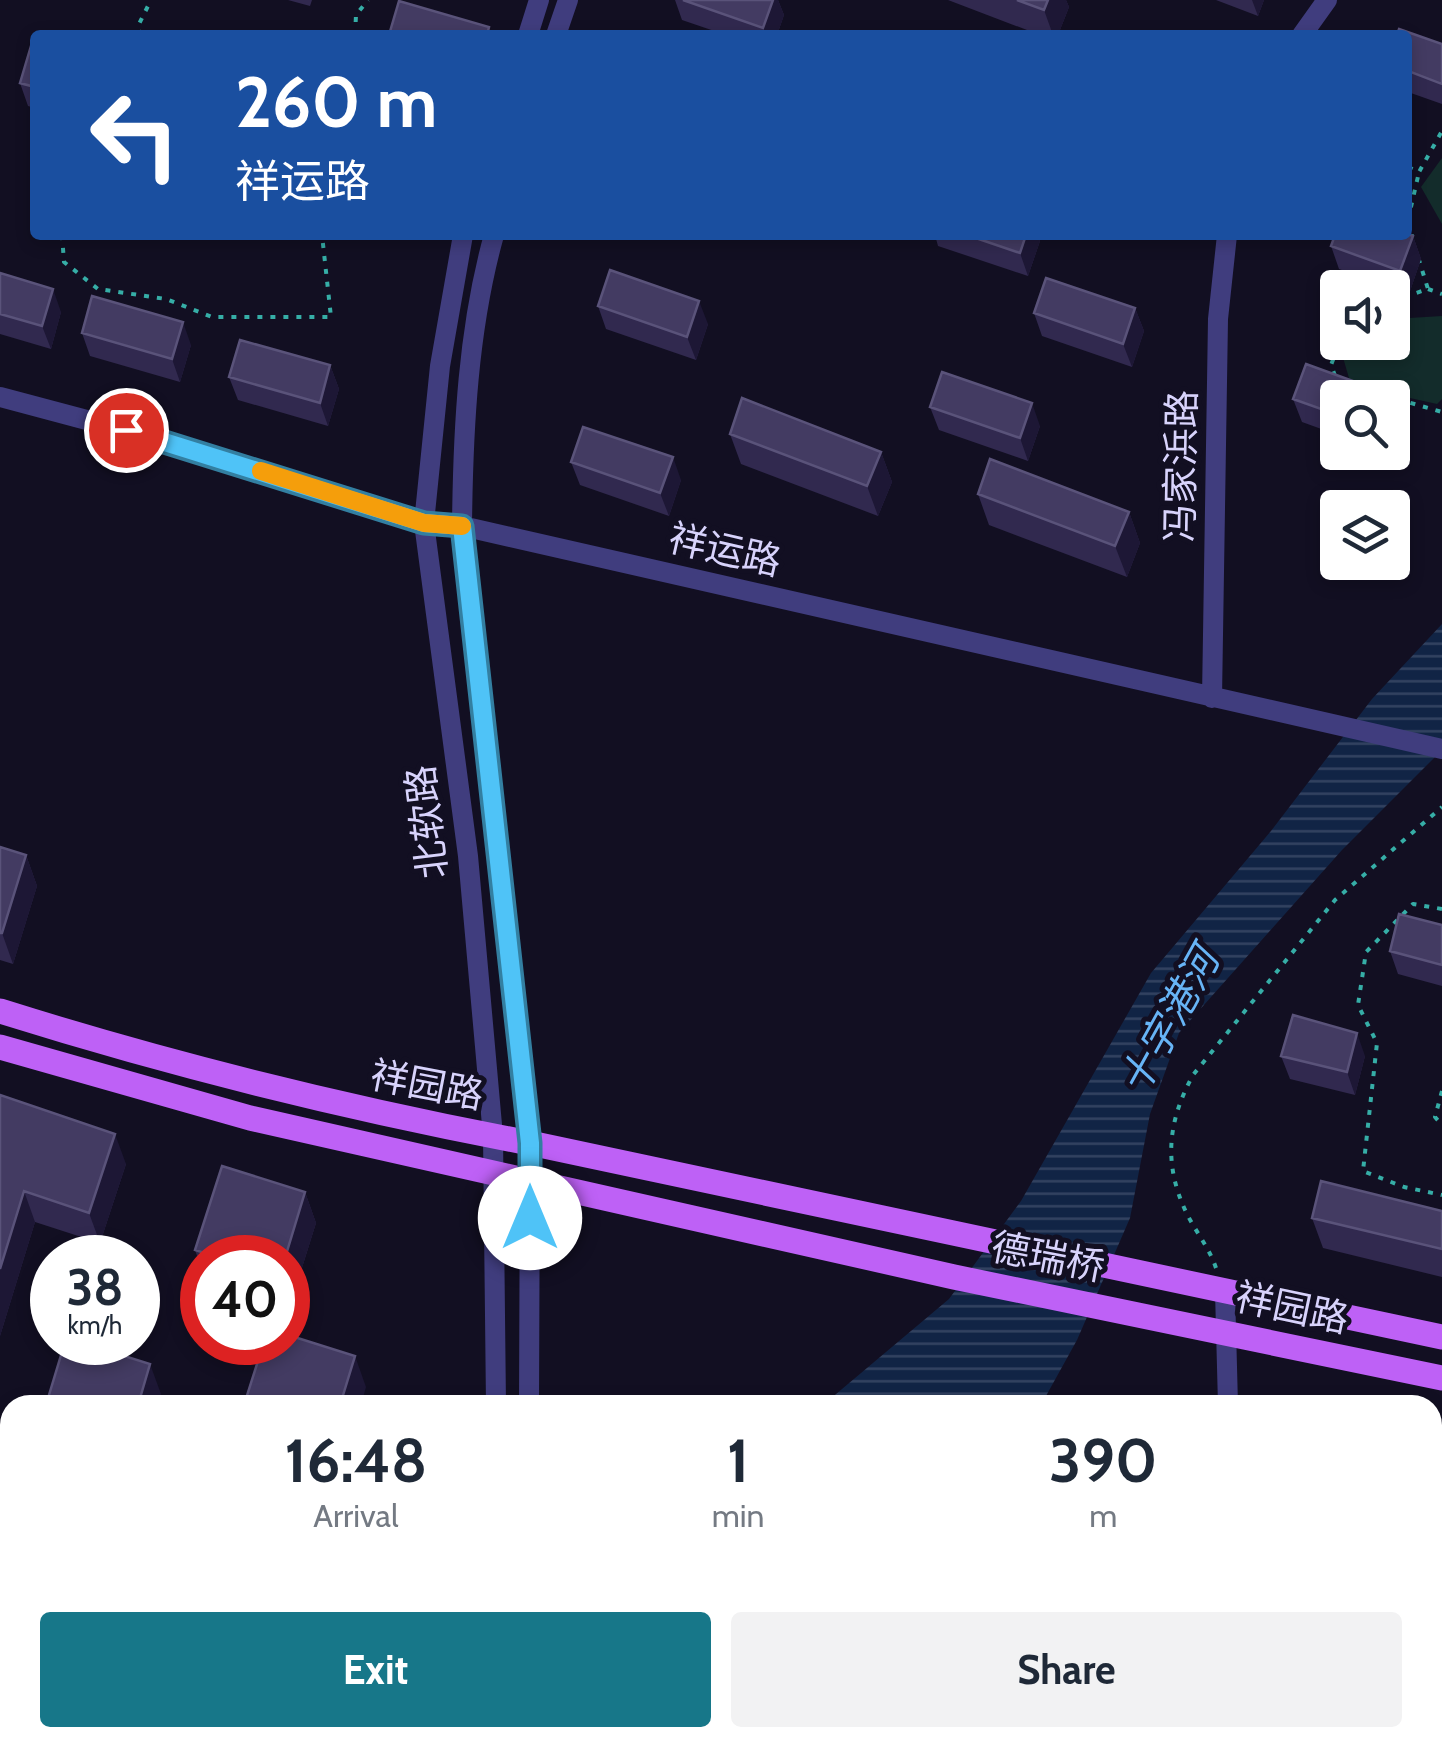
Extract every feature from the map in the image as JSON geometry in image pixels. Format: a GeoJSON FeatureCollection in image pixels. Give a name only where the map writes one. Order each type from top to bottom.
{"type":"FeatureCollection","features":[{"type":"Feature","properties":{"kind":"main road","name":"祥园路"},"geometry":{"type":"LineString","coordinates":[[0,1011],[259,1087],[963,1237]]}},
{"type":"Feature","properties":{"kind":"main road","name":"祥园路"},"geometry":{"type":"LineString","coordinates":[[0,1048],[250,1118],[954,1277]]}},
{"type":"Feature","properties":{"kind":"main road","name":"德瑞桥"},"geometry":{"type":"LineString","coordinates":[[963,1237],[1136,1271]]}},
{"type":"Feature","properties":{"kind":"main road","name":"祥园路"},"geometry":{"type":"LineString","coordinates":[[1136,1271],[1442,1337]]}},
{"type":"Feature","properties":{"kind":"main road","name":"德瑞桥"},"geometry":{"type":"LineString","coordinates":[[954,1277],[1127,1310]]}},
{"type":"Feature","properties":{"kind":"main road","name":"祥园路"},"geometry":{"type":"LineString","coordinates":[[1127,1310],[1442,1378]]}},
{"type":"Feature","properties":{"kind":"street"},"geometry":{"type":"LineString","coordinates":[[530,30],[539,0]]}},
{"type":"Feature","properties":{"kind":"street"},"geometry":{"type":"LineString","coordinates":[[558,30],[568,0]]}},
{"type":"Feature","properties":{"kind":"street"},"geometry":{"type":"LineString","coordinates":[[1306,30],[1327,0]]}},
{"type":"Feature","properties":{"kind":"street","name":"北软路"},"geometry":{"type":"LineString","coordinates":[[462,240],[440,366],[424,523],[468,856],[493,1136],[496,1395]]}},
{"type":"Feature","properties":{"kind":"street","name":"北软路"},"geometry":{"type":"LineString","coordinates":[[493,240],[482,277],[465,424],[462,526],[530,1143],[529,1395]]}},
{"type":"Feature","properties":{"kind":"street","name":"冯家浜路"},"geometry":{"type":"LineString","coordinates":[[1212,698],[1218,319],[1226,240]]}},
{"type":"Feature","properties":{"kind":"street","name":"祥运路"},"geometry":{"type":"LineString","coordinates":[[0,397],[158,439],[424,523],[462,526],[1442,749]]}},
{"type":"Feature","properties":{"kind":"street"},"geometry":{"type":"LineString","coordinates":[[1225,1291],[1228,1395]]}},
{"type":"Feature","properties":{"kind":"path"},"geometry":{"type":"LineString","coordinates":[[139,30],[151,0]]}},
{"type":"Feature","properties":{"kind":"path"},"geometry":{"type":"LineString","coordinates":[[355,30],[356,15],[368,0]]}},
{"type":"Feature","properties":{"kind":"path"},"geometry":{"type":"LineString","coordinates":[[1412,201],[1418,172],[1442,131]]}},
{"type":"Feature","properties":{"kind":"path"},"geometry":{"type":"LineString","coordinates":[[1412,169],[1418,172]]}},
{"type":"Feature","properties":{"kind":"path"},"geometry":{"type":"LineString","coordinates":[[62,240],[64,262],[98,289],[166,299],[212,318],[332,317],[323,240]]}},
{"type":"Feature","properties":{"kind":"path"},"geometry":{"type":"LineString","coordinates":[[1418,256],[1428,290]]}},
{"type":"Feature","properties":{"kind":"path"},"geometry":{"type":"LineString","coordinates":[[1410,296],[1428,290],[1442,294]]}},
{"type":"Feature","properties":{"kind":"path"},"geometry":{"type":"LineString","coordinates":[[1410,403],[1442,412]]}},
{"type":"Feature","properties":{"kind":"path"},"geometry":{"type":"LineString","coordinates":[[1225,1291],[1208,1244],[1186,1214],[1170,1166],[1176,1106],[1193,1074],[1335,900],[1442,807]]}},
{"type":"Feature","properties":{"kind":"path"},"geometry":{"type":"LineString","coordinates":[[1442,909],[1413,904],[1366,952],[1358,1004],[1377,1043],[1363,1171],[1404,1187],[1442,1195]]}},
{"type":"Feature","properties":{"kind":"path"},"geometry":{"type":"LineString","coordinates":[[1442,1091],[1435,1117],[1442,1125]]}},
{"type":"Feature","properties":{"kind":"green space"},"geometry":{"type":"Polygon","coordinates":[[[1442,158],[1442,224],[1421,187],[1442,158]]]}},
{"type":"Feature","properties":{"kind":"green space"},"geometry":{"type":"Polygon","coordinates":[[[1442,316],[1442,399],[1437,404],[1410,398],[1410,380],[1350,380],[1344,360],[1410,360],[1410,318],[1442,316]]]}},
{"type":"Feature","properties":{"kind":"water","name":"十字港河"},"geometry":{"type":"Polygon","coordinates":[[[1442,624],[1442,750],[1342,850],[1179,1033],[1150,1114],[1130,1218],[1077,1340],[1047,1395],[835,1395],[949,1299],[1021,1201],[1151,973],[1271,831],[1372,699],[1442,624]]]}},
{"type":"Feature","properties":{"kind":"building"},"geometry":{"type":"Polygon","coordinates":[[[683,0],[773,0],[763,28],[683,0]]]}},
{"type":"Feature","properties":{"kind":"building"},"geometry":{"type":"Polygon","coordinates":[[[1017,0],[1048,0],[1044,10],[1017,0]]]}},
{"type":"Feature","properties":{"kind":"building"},"geometry":{"type":"Polygon","coordinates":[[[399,1],[489,27],[488,30],[390,30],[399,1]]]}},
{"type":"Feature","properties":{"kind":"building"},"geometry":{"type":"Polygon","coordinates":[[[1412,34],[1442,44],[1442,84],[1412,73],[1412,34]]]}},
{"type":"Feature","properties":{"kind":"building"},"geometry":{"type":"Polygon","coordinates":[[[30,49],[30,86],[20,83],[30,49]]]}},
{"type":"Feature","properties":{"kind":"building"},"geometry":{"type":"Polygon","coordinates":[[[982,240],[1024,240],[1020,253],[982,240]]]}},
{"type":"Feature","properties":{"kind":"building"},"geometry":{"type":"Polygon","coordinates":[[[1333,240],[1412,240],[1397,270],[1331,246],[1333,240]]]}},
{"type":"Feature","properties":{"kind":"building"},"geometry":{"type":"Polygon","coordinates":[[[610,270],[699,301],[687,337],[598,306],[610,270]]]}},
{"type":"Feature","properties":{"kind":"building"},"geometry":{"type":"Polygon","coordinates":[[[0,273],[53,289],[42,326],[0,314],[0,273]]]}},
{"type":"Feature","properties":{"kind":"building"},"geometry":{"type":"Polygon","coordinates":[[[1046,278],[1135,308],[1123,344],[1034,313],[1046,278]]]}},
{"type":"Feature","properties":{"kind":"building"},"geometry":{"type":"Polygon","coordinates":[[[92,296],[183,322],[172,359],[82,333],[92,296]]]}},
{"type":"Feature","properties":{"kind":"building"},"geometry":{"type":"Polygon","coordinates":[[[240,340],[330,365],[320,403],[229,377],[240,340]]]}},
{"type":"Feature","properties":{"kind":"building"},"geometry":{"type":"Polygon","coordinates":[[[1306,364],[1350,380],[1320,380],[1320,409],[1293,399],[1306,364]]]}},
{"type":"Feature","properties":{"kind":"building"},"geometry":{"type":"Polygon","coordinates":[[[942,372],[1032,403],[1020,438],[930,407],[942,372]]]}},
{"type":"Feature","properties":{"kind":"building"},"geometry":{"type":"Polygon","coordinates":[[[742,398],[881,452],[867,486],[730,434],[742,398]]]}},
{"type":"Feature","properties":{"kind":"building"},"geometry":{"type":"Polygon","coordinates":[[[583,427],[673,457],[660,493],[571,462],[583,427]]]}},
{"type":"Feature","properties":{"kind":"building"},"geometry":{"type":"Polygon","coordinates":[[[990,459],[1129,512],[1115,546],[978,494],[990,459]]]}},
{"type":"Feature","properties":{"kind":"building"},"geometry":{"type":"Polygon","coordinates":[[[0,847],[26,855],[2,933],[0,933],[0,847]]]}},
{"type":"Feature","properties":{"kind":"building"},"geometry":{"type":"Polygon","coordinates":[[[1399,914],[1442,925],[1442,965],[1390,951],[1399,914]]]}},
{"type":"Feature","properties":{"kind":"building"},"geometry":{"type":"Polygon","coordinates":[[[1293,1015],[1357,1033],[1347,1072],[1281,1056],[1293,1015]]]}},
{"type":"Feature","properties":{"kind":"building"},"geometry":{"type":"Polygon","coordinates":[[[0,1095],[115,1134],[89,1213],[24,1191],[0,1269],[0,1095]]]}},
{"type":"Feature","properties":{"kind":"building"},"geometry":{"type":"Polygon","coordinates":[[[222,1166],[305,1192],[292,1235],[200,1235],[222,1166]]]}},
{"type":"Feature","properties":{"kind":"building"},"geometry":{"type":"Polygon","coordinates":[[[1321,1181],[1442,1211],[1442,1249],[1312,1218],[1321,1181]]]}},
{"type":"Feature","properties":{"kind":"building"},"geometry":{"type":"Polygon","coordinates":[[[310,1342],[355,1356],[343,1395],[247,1395],[257,1365],[310,1365],[310,1342]]]}},
{"type":"Feature","properties":{"kind":"building"},"geometry":{"type":"Polygon","coordinates":[[[58,1365],[150,1365],[141,1395],[49,1395],[58,1365]]]}},
{"type":"Feature","properties":{"kind":"slow traffic"},"geometry":{"type":"LineString","coordinates":[[261,471],[424,523],[462,526]]}},
{"type":"Feature","properties":{"kind":"route"},"geometry":{"type":"LineString","coordinates":[[126,430],[424,523],[462,526],[530,1143],[530,1218]]}}]}
